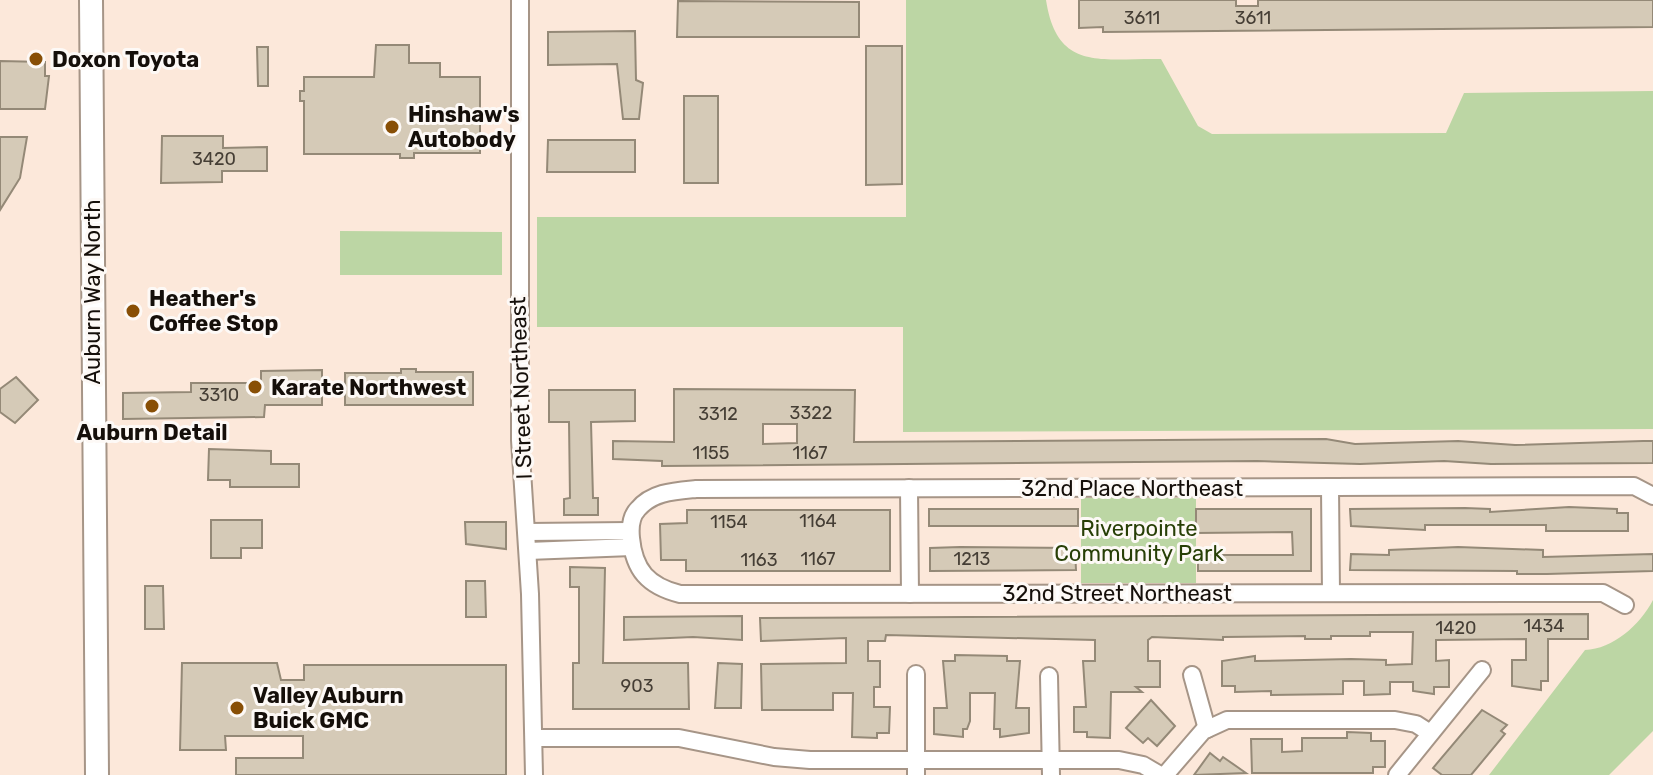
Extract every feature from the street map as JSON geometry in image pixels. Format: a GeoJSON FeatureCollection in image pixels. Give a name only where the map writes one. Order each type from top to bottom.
{"type":"FeatureCollection","features":[{"type":"Feature","properties":{"kind":"main road","name":"Auburn Way North"},"geometry":{"type":"LineString","coordinates":[[91,0],[97,775]]}},
{"type":"Feature","properties":{"kind":"street","name":"I Street Northeast"},"geometry":{"type":"LineString","coordinates":[[520,0],[519,414],[528,551],[534,775]]}},
{"type":"Feature","properties":{"kind":"street","name":"32nd Place Northeast"},"geometry":{"type":"LineString","coordinates":[[631,539],[635,511],[641,505],[677,491],[1634,486],[1653,496]]}},
{"type":"Feature","properties":{"kind":"street"},"geometry":{"type":"LineString","coordinates":[[1330,487],[1331,593]]}},
{"type":"Feature","properties":{"kind":"street"},"geometry":{"type":"LineString","coordinates":[[909,488],[910,594]]}},
{"type":"Feature","properties":{"kind":"street"},"geometry":{"type":"LineString","coordinates":[[527,532],[631,539]]}},
{"type":"Feature","properties":{"kind":"street"},"geometry":{"type":"LineString","coordinates":[[528,551],[631,539]]}},
{"type":"Feature","properties":{"kind":"street","name":"32nd Street Northeast"},"geometry":{"type":"LineString","coordinates":[[631,539],[638,570],[647,580],[680,594],[1603,593],[1625,605]]}},
{"type":"Feature","properties":{"kind":"street"},"geometry":{"type":"LineString","coordinates":[[1397,775],[1482,670]]}},
{"type":"Feature","properties":{"kind":"street"},"geometry":{"type":"LineString","coordinates":[[916,674],[916,768]]}},
{"type":"Feature","properties":{"kind":"street"},"geometry":{"type":"LineString","coordinates":[[1192,675],[1207,729]]}},
{"type":"Feature","properties":{"kind":"street"},"geometry":{"type":"LineString","coordinates":[[1049,676],[1050,768]]}},
{"type":"Feature","properties":{"kind":"street"},"geometry":{"type":"LineString","coordinates":[[534,738],[660,737],[707,741],[789,759],[916,768],[1050,768],[1130,761],[1162,775],[1207,729],[1233,720],[1385,720],[1413,723],[1430,733]]}},
{"type":"Feature","properties":{"kind":"green space"},"geometry":{"type":"Polygon","coordinates":[[[906,0],[1046,0],[1060,39],[1071,50],[1101,59],[1161,59],[1198,126],[1212,134],[1446,133],[1464,93],[1653,91],[1653,429],[903,432],[903,327],[537,327],[537,217],[906,217],[906,0]]]}},
{"type":"Feature","properties":{"kind":"green space"},"geometry":{"type":"Polygon","coordinates":[[[340,231],[502,232],[502,275],[340,275],[340,231]]]}},
{"type":"Feature","properties":{"kind":"green space","name":"Riverpointe Community Park"},"geometry":{"type":"Polygon","coordinates":[[[1081,498],[1196,498],[1196,583],[1081,583],[1081,498]]]}},
{"type":"Feature","properties":{"kind":"green space"},"geometry":{"type":"Polygon","coordinates":[[[1653,600],[1653,731],[1609,775],[1489,775],[1585,650],[1606,645],[1625,634],[1653,600]]]}},
{"type":"Feature","properties":{"kind":"building"},"geometry":{"type":"Polygon","coordinates":[[[1079,0],[1236,0],[1236,6],[1258,6],[1258,0],[1653,0],[1653,27],[1103,32],[1103,27],[1079,28],[1079,0]]]}},
{"type":"Feature","properties":{"kind":"building"},"geometry":{"type":"Polygon","coordinates":[[[678,1],[859,2],[859,37],[677,37],[678,1]]]}},
{"type":"Feature","properties":{"kind":"building"},"geometry":{"type":"Polygon","coordinates":[[[635,31],[636,80],[643,83],[639,119],[623,119],[617,64],[548,65],[548,32],[635,31]]]}},
{"type":"Feature","properties":{"kind":"building","name":"Hinshaw's Autobody"},"geometry":{"type":"Polygon","coordinates":[[[376,45],[409,45],[409,63],[440,63],[440,77],[480,77],[480,153],[414,153],[414,158],[400,158],[400,154],[304,154],[304,101],[300,101],[300,91],[304,91],[304,77],[374,77],[376,45]]]}},
{"type":"Feature","properties":{"kind":"building"},"geometry":{"type":"Polygon","coordinates":[[[866,46],[902,46],[902,184],[866,185],[866,46]]]}},
{"type":"Feature","properties":{"kind":"building"},"geometry":{"type":"Polygon","coordinates":[[[257,47],[268,47],[268,86],[258,86],[257,47]]]}},
{"type":"Feature","properties":{"kind":"building"},"geometry":{"type":"Polygon","coordinates":[[[0,61],[45,62],[45,76],[49,76],[45,109],[0,109],[0,61]]]}},
{"type":"Feature","properties":{"kind":"building"},"geometry":{"type":"Polygon","coordinates":[[[684,96],[718,96],[718,183],[684,183],[684,96]]]}},
{"type":"Feature","properties":{"kind":"building"},"geometry":{"type":"Polygon","coordinates":[[[162,136],[223,136],[223,148],[267,147],[267,171],[222,171],[222,182],[161,183],[162,136]]]}},
{"type":"Feature","properties":{"kind":"building"},"geometry":{"type":"Polygon","coordinates":[[[0,137],[27,137],[20,178],[0,210],[0,137]]]}},
{"type":"Feature","properties":{"kind":"building"},"geometry":{"type":"Polygon","coordinates":[[[548,140],[635,140],[635,172],[547,172],[548,140]]]}},
{"type":"Feature","properties":{"kind":"building"},"geometry":{"type":"Polygon","coordinates":[[[401,369],[473,372],[473,405],[345,405],[345,373],[401,373],[401,369]]]}},
{"type":"Feature","properties":{"kind":"building"},"geometry":{"type":"Polygon","coordinates":[[[322,370],[322,405],[265,405],[264,417],[123,419],[123,393],[191,392],[191,383],[261,383],[261,371],[322,370]]]}},
{"type":"Feature","properties":{"kind":"building"},"geometry":{"type":"Polygon","coordinates":[[[16,377],[38,400],[15,423],[0,412],[0,389],[16,377]]]}},
{"type":"Feature","properties":{"kind":"building"},"geometry":{"type":"Polygon","coordinates":[[[674,389],[855,390],[854,442],[1326,439],[1355,444],[1458,441],[1515,445],[1653,441],[1653,463],[1491,464],[1444,461],[1360,464],[1257,461],[662,466],[662,461],[613,459],[613,441],[674,442],[674,389]],[[763,424],[763,444],[797,443],[797,424],[763,424]]]}},
{"type":"Feature","properties":{"kind":"building"},"geometry":{"type":"Polygon","coordinates":[[[549,390],[635,390],[635,421],[591,422],[593,498],[598,498],[598,515],[564,515],[564,499],[570,498],[569,422],[549,422],[549,390]]]}},
{"type":"Feature","properties":{"kind":"building"},"geometry":{"type":"Polygon","coordinates":[[[209,449],[271,451],[271,464],[299,464],[299,487],[230,487],[230,480],[208,480],[209,449]]]}},
{"type":"Feature","properties":{"kind":"building"},"geometry":{"type":"Polygon","coordinates":[[[1569,507],[1617,509],[1617,513],[1628,513],[1628,531],[1546,531],[1546,525],[1425,525],[1425,530],[1351,526],[1350,509],[1465,508],[1490,509],[1490,512],[1569,507]]]}},
{"type":"Feature","properties":{"kind":"building"},"geometry":{"type":"Polygon","coordinates":[[[929,509],[1078,509],[1078,526],[929,526],[929,509]]]}},
{"type":"Feature","properties":{"kind":"building"},"geometry":{"type":"Polygon","coordinates":[[[1196,509],[1311,509],[1311,571],[1198,571],[1198,555],[1293,555],[1292,532],[1196,533],[1196,509]]]}},
{"type":"Feature","properties":{"kind":"building"},"geometry":{"type":"Polygon","coordinates":[[[687,510],[890,510],[890,571],[686,571],[686,560],[661,560],[660,524],[687,523],[687,510]]]}},
{"type":"Feature","properties":{"kind":"building"},"geometry":{"type":"Polygon","coordinates":[[[211,520],[262,520],[262,548],[241,548],[241,558],[211,558],[211,520]]]}},
{"type":"Feature","properties":{"kind":"building"},"geometry":{"type":"Polygon","coordinates":[[[465,522],[506,522],[506,549],[466,544],[465,522]]]}},
{"type":"Feature","properties":{"kind":"building"},"geometry":{"type":"Polygon","coordinates":[[[1458,547],[1543,550],[1543,557],[1653,554],[1653,571],[1517,574],[1517,571],[1350,570],[1351,554],[1389,555],[1389,550],[1458,547]]]}},
{"type":"Feature","properties":{"kind":"building"},"geometry":{"type":"Polygon","coordinates":[[[930,548],[1075,548],[1076,570],[930,571],[930,548]]]}},
{"type":"Feature","properties":{"kind":"building"},"geometry":{"type":"Polygon","coordinates":[[[570,567],[605,568],[603,663],[688,663],[689,709],[573,709],[573,663],[579,663],[579,587],[570,587],[570,567]]]}},
{"type":"Feature","properties":{"kind":"building"},"geometry":{"type":"Polygon","coordinates":[[[466,581],[485,581],[486,617],[466,617],[466,581]]]}},
{"type":"Feature","properties":{"kind":"building"},"geometry":{"type":"Polygon","coordinates":[[[145,586],[163,586],[164,629],[145,629],[145,586]]]}},
{"type":"Feature","properties":{"kind":"building"},"geometry":{"type":"Polygon","coordinates":[[[1588,614],[1588,639],[1548,639],[1548,681],[1541,681],[1541,690],[1512,686],[1512,660],[1526,660],[1526,639],[1436,640],[1436,661],[1449,660],[1449,687],[1434,687],[1434,694],[1413,691],[1413,682],[1390,682],[1390,694],[1364,695],[1364,681],[1343,681],[1343,694],[1271,695],[1271,691],[1235,692],[1235,686],[1222,686],[1222,661],[1255,656],[1255,661],[1351,659],[1386,660],[1386,665],[1412,664],[1413,632],[1370,632],[1370,636],[1331,636],[1331,639],[1305,639],[1305,636],[1223,637],[1223,640],[1152,637],[1148,640],[1148,661],[1160,661],[1160,687],[1136,687],[1142,692],[1111,692],[1110,738],[1087,737],[1087,732],[1074,732],[1074,707],[1086,707],[1083,661],[1095,661],[1095,640],[886,635],[885,641],[868,641],[868,661],[880,661],[880,687],[874,687],[874,707],[890,707],[889,733],[877,733],[877,738],[852,737],[853,693],[833,693],[833,710],[762,710],[761,664],[846,663],[846,638],[761,641],[760,618],[1588,614]]]}},
{"type":"Feature","properties":{"kind":"building"},"geometry":{"type":"Polygon","coordinates":[[[742,616],[742,640],[693,637],[624,640],[624,617],[742,616]]]}},
{"type":"Feature","properties":{"kind":"building"},"geometry":{"type":"Polygon","coordinates":[[[955,655],[1007,656],[1007,661],[1020,661],[1016,708],[1029,708],[1029,733],[1000,737],[1000,729],[994,729],[995,693],[970,693],[970,721],[967,729],[963,729],[963,737],[934,734],[934,708],[947,708],[943,661],[955,661],[955,655]]]}},
{"type":"Feature","properties":{"kind":"building"},"geometry":{"type":"Polygon","coordinates":[[[182,663],[277,663],[281,680],[304,680],[304,665],[506,665],[506,775],[236,775],[236,758],[303,758],[303,736],[225,736],[226,750],[180,750],[182,663]]]}},
{"type":"Feature","properties":{"kind":"building"},"geometry":{"type":"Polygon","coordinates":[[[718,663],[742,664],[741,708],[715,708],[718,663]]]}},
{"type":"Feature","properties":{"kind":"building"},"geometry":{"type":"Polygon","coordinates":[[[1151,700],[1175,726],[1157,746],[1148,738],[1143,743],[1126,728],[1151,700]]]}},
{"type":"Feature","properties":{"kind":"building"},"geometry":{"type":"Polygon","coordinates":[[[1482,710],[1507,725],[1501,731],[1505,734],[1471,775],[1442,775],[1433,768],[1482,710]]]}},
{"type":"Feature","properties":{"kind":"building"},"geometry":{"type":"Polygon","coordinates":[[[1347,732],[1371,733],[1371,741],[1385,741],[1385,767],[1373,767],[1373,773],[1252,773],[1251,739],[1282,739],[1282,752],[1302,751],[1302,738],[1347,738],[1347,732]]]}},
{"type":"Feature","properties":{"kind":"building"},"geometry":{"type":"Polygon","coordinates":[[[1210,753],[1220,761],[1223,757],[1246,773],[1194,775],[1210,753]]]}},
{"type":"Feature","properties":{"kind":"place","name":"Doxon Toyota"},"geometry":{"type":"Point","coordinates":[36,59]}},
{"type":"Feature","properties":{"kind":"place","name":"Hinshaw's Autobody"},"geometry":{"type":"Point","coordinates":[392,127]}},
{"type":"Feature","properties":{"kind":"place","name":"Heather's Coffee Stop"},"geometry":{"type":"Point","coordinates":[133,311]}},
{"type":"Feature","properties":{"kind":"place","name":"Karate Northwest"},"geometry":{"type":"Point","coordinates":[255,387]}},
{"type":"Feature","properties":{"kind":"place","name":"Auburn Detail"},"geometry":{"type":"Point","coordinates":[152,406]}},
{"type":"Feature","properties":{"kind":"place","name":"Valley Auburn Buick GMC"},"geometry":{"type":"Point","coordinates":[237,708]}}]}
